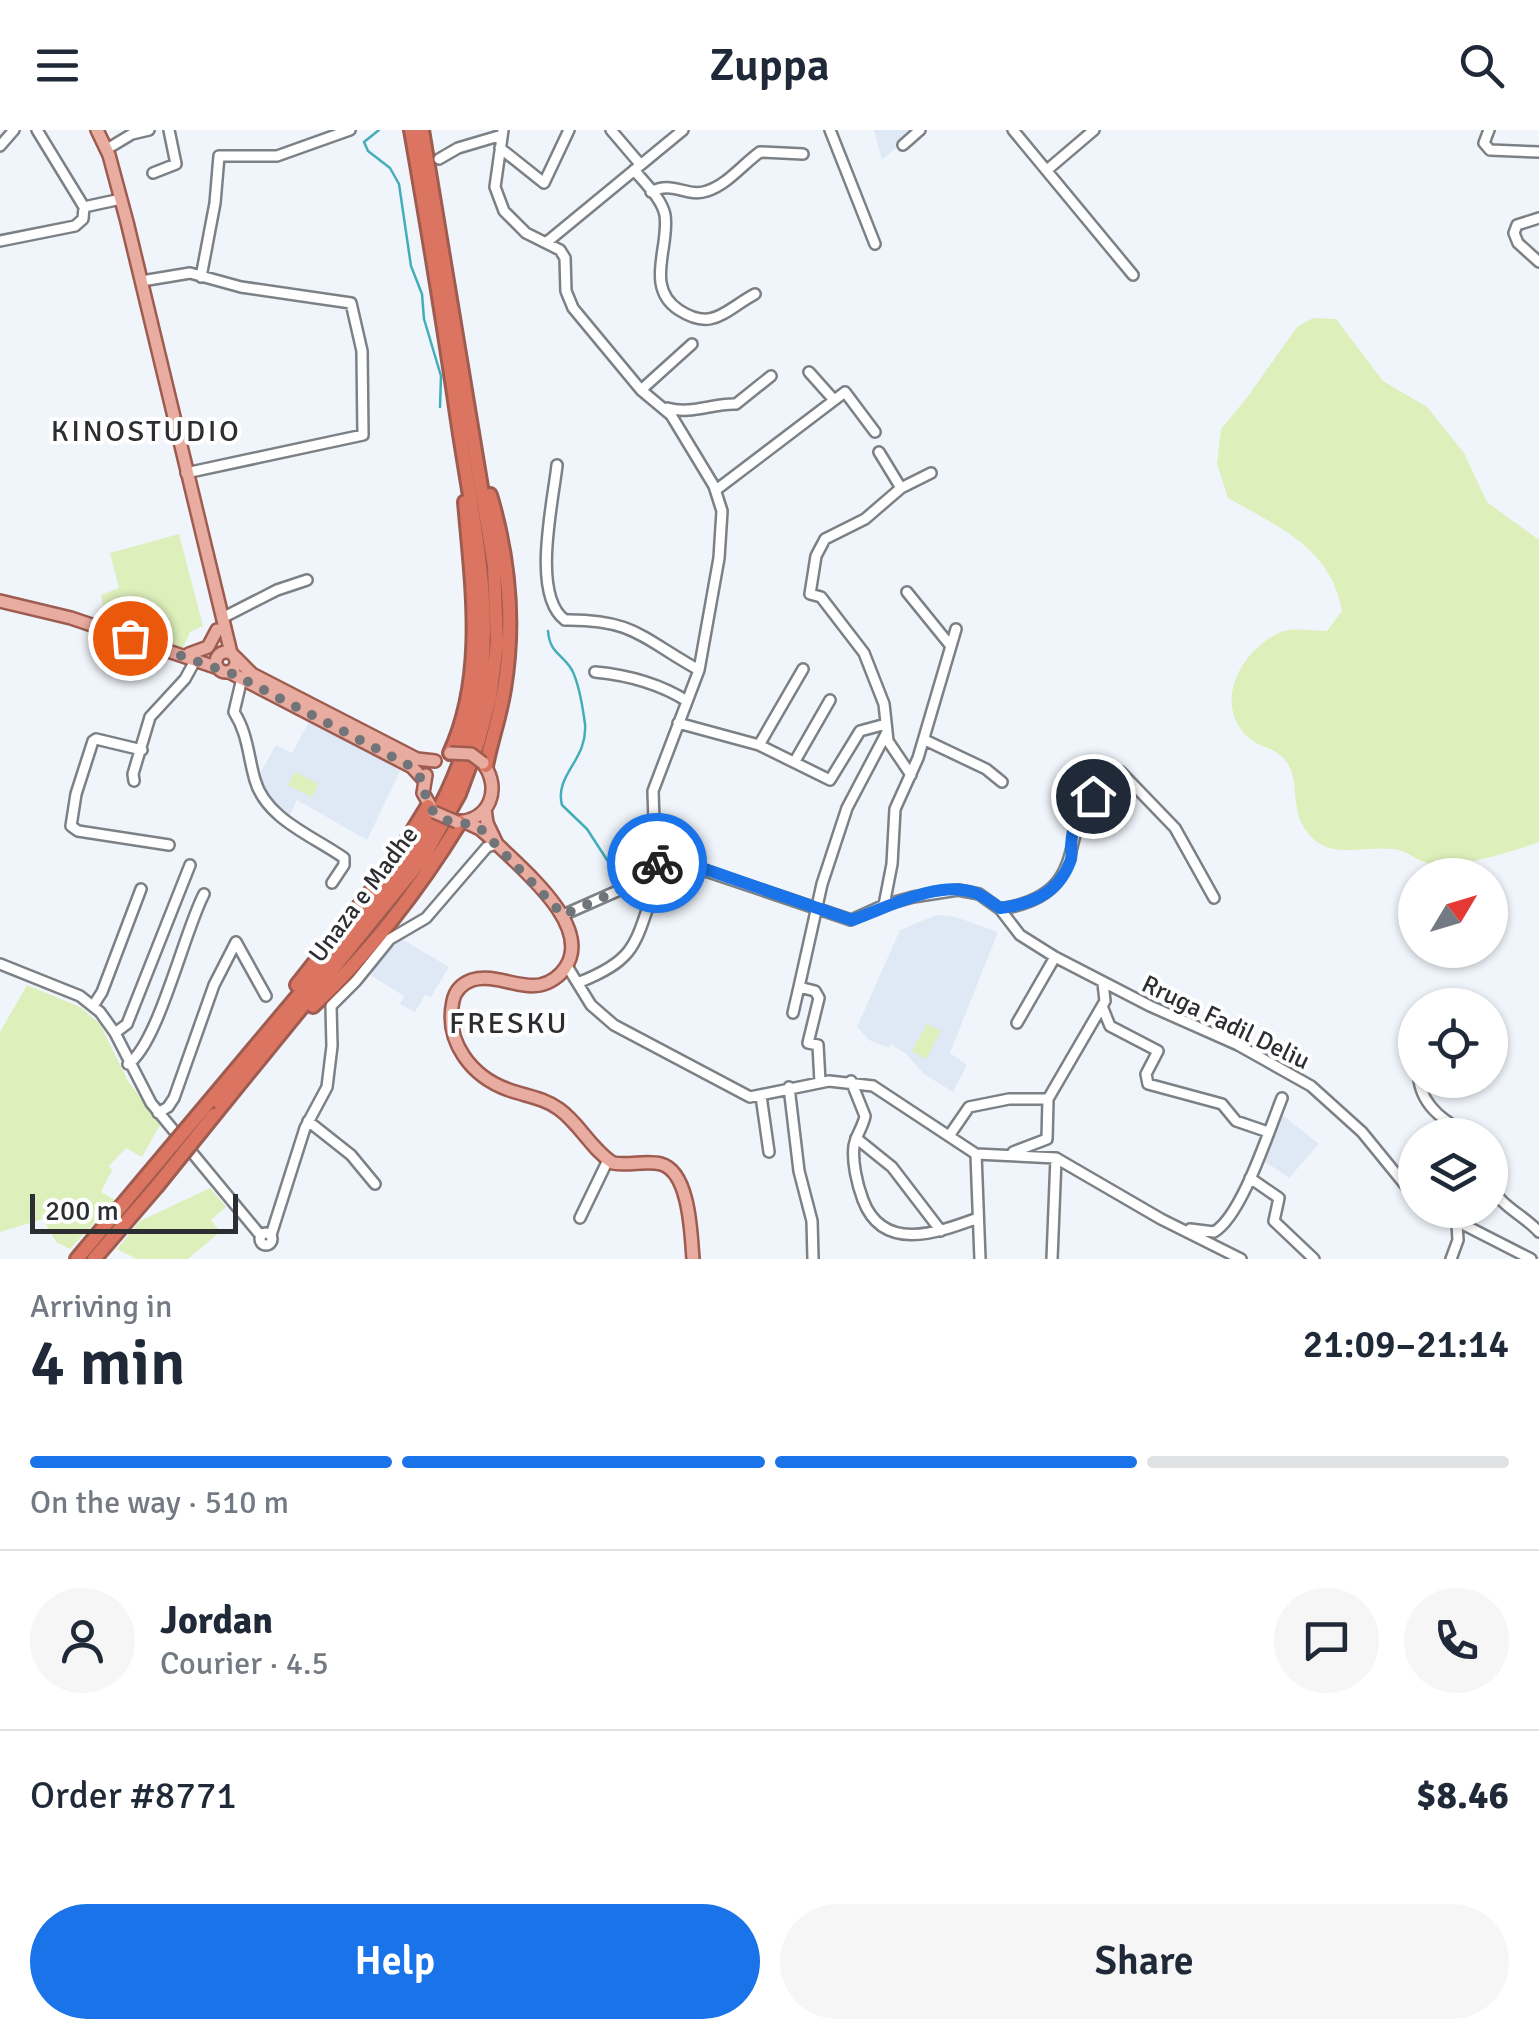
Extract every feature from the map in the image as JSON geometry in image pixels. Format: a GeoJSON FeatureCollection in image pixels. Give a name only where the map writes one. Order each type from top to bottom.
{"type":"FeatureCollection","features":[{"type":"Feature","properties":{"kind":"highway","name":"Unaza e Madhe"},"geometry":{"type":"LineString","coordinates":[[408,130],[436,246]]}},
{"type":"Feature","properties":{"kind":"highway","name":"Unaza e Madhe"},"geometry":{"type":"LineString","coordinates":[[252,1051],[389,886],[432,822],[458,768],[474,716],[485,636],[485,591],[466,434],[436,246],[425,130]]}},
{"type":"Feature","properties":{"kind":"highway","name":"Unaza e Madhe"},"geometry":{"type":"LineString","coordinates":[[77,1259],[275,1042],[423,858],[459,794],[478,743],[492,686],[497,618],[492,547],[466,434]]}},
{"type":"Feature","properties":{"kind":"highway"},"geometry":{"type":"LineString","coordinates":[[450,753],[461,724],[473,650],[466,434]]}},
{"type":"Feature","properties":{"kind":"highway"},"geometry":{"type":"LineString","coordinates":[[466,434],[500,532],[509,592],[510,637],[504,689],[485,764]]}},
{"type":"Feature","properties":{"kind":"highway"},"geometry":{"type":"LineString","coordinates":[[212,1108],[318,956],[407,844],[428,806]]}},
{"type":"Feature","properties":{"kind":"highway"},"geometry":{"type":"LineString","coordinates":[[275,1042],[358,960],[425,876],[461,822]]}},
{"type":"Feature","properties":{"kind":"highway","name":"Unaza e Madhe"},"geometry":{"type":"LineString","coordinates":[[94,1259],[150,1182],[186,1149],[212,1108]]}},
{"type":"Feature","properties":{"kind":"main road"},"geometry":{"type":"LineString","coordinates":[[94,130],[107,149],[225,660],[242,678],[410,766],[424,780],[428,806],[440,818],[480,828],[563,915],[572,938],[567,966],[558,976],[540,985],[486,978],[463,984],[454,996],[451,1025],[461,1054],[502,1087],[561,1110],[608,1160],[623,1165],[657,1163],[674,1172],[686,1202],[693,1259]]}},
{"type":"Feature","properties":{"kind":"main road"},"geometry":{"type":"LineString","coordinates":[[94,130],[142,281],[225,660]]}},
{"type":"Feature","properties":{"kind":"main road"},"geometry":{"type":"LineString","coordinates":[[0,602],[59,614],[196,659],[225,660],[411,756],[435,761]]}},
{"type":"Feature","properties":{"kind":"main road"},"geometry":{"type":"LineString","coordinates":[[183,655],[208,648],[216,630]]}},
{"type":"Feature","properties":{"kind":"main road"},"geometry":{"type":"LineString","coordinates":[[424,780],[435,761],[450,753],[464,752],[485,764],[493,786],[485,810],[486,823],[499,847]]}},
{"type":"Feature","properties":{"kind":"main road"},"geometry":{"type":"LineString","coordinates":[[461,822],[485,810]]}},
{"type":"Feature","properties":{"kind":"street"},"geometry":{"type":"LineString","coordinates":[[0,146],[14,130]]}},
{"type":"Feature","properties":{"kind":"street"},"geometry":{"type":"LineString","coordinates":[[0,241],[75,226],[84,218],[84,207],[40,133],[53,130]]}},
{"type":"Feature","properties":{"kind":"street"},"geometry":{"type":"LineString","coordinates":[[107,149],[132,132],[149,130]]}},
{"type":"Feature","properties":{"kind":"street"},"geometry":{"type":"LineString","coordinates":[[152,173],[176,164],[170,130]]}},
{"type":"Feature","properties":{"kind":"street"},"geometry":{"type":"LineString","coordinates":[[201,276],[215,203],[219,156],[278,156],[350,130]]}},
{"type":"Feature","properties":{"kind":"street"},"geometry":{"type":"LineString","coordinates":[[500,148],[544,183],[570,130]]}},
{"type":"Feature","properties":{"kind":"street"},"geometry":{"type":"LineString","coordinates":[[611,130],[665,214],[660,278],[669,303],[692,318],[708,321],[755,294]]}},
{"type":"Feature","properties":{"kind":"street"},"geometry":{"type":"LineString","coordinates":[[547,242],[682,130]]}},
{"type":"Feature","properties":{"kind":"street"},"geometry":{"type":"LineString","coordinates":[[830,130],[875,244]]}},
{"type":"Feature","properties":{"kind":"street"},"geometry":{"type":"LineString","coordinates":[[904,145],[920,130]]}},
{"type":"Feature","properties":{"kind":"street"},"geometry":{"type":"LineString","coordinates":[[1013,130],[1133,274]]}},
{"type":"Feature","properties":{"kind":"street"},"geometry":{"type":"LineString","coordinates":[[1047,170],[1094,130]]}},
{"type":"Feature","properties":{"kind":"street"},"geometry":{"type":"LineString","coordinates":[[1489,130],[1484,144],[1490,150],[1537,150]]}},
{"type":"Feature","properties":{"kind":"street"},"geometry":{"type":"LineString","coordinates":[[503,132],[495,187],[499,203],[517,226],[558,247],[565,258],[564,282],[573,308],[641,390],[664,408],[716,490],[722,511],[721,539],[699,670],[658,775],[652,802],[654,822],[670,859]]}},
{"type":"Feature","properties":{"kind":"street"},"geometry":{"type":"LineString","coordinates":[[439,159],[503,132]]}},
{"type":"Feature","properties":{"kind":"street"},"geometry":{"type":"LineString","coordinates":[[651,192],[668,186],[701,193],[716,187],[760,152],[803,154]]}},
{"type":"Feature","properties":{"kind":"street"},"geometry":{"type":"LineString","coordinates":[[84,207],[119,199]]}},
{"type":"Feature","properties":{"kind":"street"},"geometry":{"type":"LineString","coordinates":[[1539,218],[1518,225],[1514,233],[1518,243],[1539,262]]}},
{"type":"Feature","properties":{"kind":"street"},"geometry":{"type":"LineString","coordinates":[[142,281],[186,273],[241,287],[351,304],[362,351],[363,435],[186,473]]}},
{"type":"Feature","properties":{"kind":"street"},"geometry":{"type":"LineString","coordinates":[[641,390],[692,344]]}},
{"type":"Feature","properties":{"kind":"street"},"geometry":{"type":"LineString","coordinates":[[810,372],[834,400]]}},
{"type":"Feature","properties":{"kind":"street"},"geometry":{"type":"LineString","coordinates":[[664,408],[682,411],[718,403],[736,404],[771,376]]}},
{"type":"Feature","properties":{"kind":"street"},"geometry":{"type":"LineString","coordinates":[[716,490],[845,392],[875,432]]}},
{"type":"Feature","properties":{"kind":"street"},"geometry":{"type":"LineString","coordinates":[[879,452],[901,488]]}},
{"type":"Feature","properties":{"kind":"street"},"geometry":{"type":"LineString","coordinates":[[556,465],[544,561],[556,613],[565,620],[619,624],[699,670]]}},
{"type":"Feature","properties":{"kind":"street"},"geometry":{"type":"LineString","coordinates":[[911,775],[893,751],[884,704],[864,653],[821,597],[810,594],[816,556],[825,539],[865,520],[901,488],[931,473]]}},
{"type":"Feature","properties":{"kind":"street"},"geometry":{"type":"LineString","coordinates":[[228,614],[307,580]]}},
{"type":"Feature","properties":{"kind":"street"},"geometry":{"type":"LineString","coordinates":[[907,592],[950,645]]}},
{"type":"Feature","properties":{"kind":"street"},"geometry":{"type":"LineString","coordinates":[[884,905],[892,864],[893,819],[924,740],[956,629]]}},
{"type":"Feature","properties":{"kind":"street"},"geometry":{"type":"LineString","coordinates":[[134,781],[150,717],[185,679],[196,659]]}},
{"type":"Feature","properties":{"kind":"street"},"geometry":{"type":"LineString","coordinates":[[759,746],[803,669]]}},
{"type":"Feature","properties":{"kind":"street"},"geometry":{"type":"LineString","coordinates":[[596,672],[664,687],[687,701]]}},
{"type":"Feature","properties":{"kind":"street"},"geometry":{"type":"LineString","coordinates":[[242,678],[234,712],[247,737],[256,783],[269,808],[344,858],[344,865],[332,883]]}},
{"type":"Feature","properties":{"kind":"street"},"geometry":{"type":"LineString","coordinates":[[794,762],[830,700]]}},
{"type":"Feature","properties":{"kind":"street"},"geometry":{"type":"LineString","coordinates":[[678,722],[759,746],[830,780],[860,731],[887,728]]}},
{"type":"Feature","properties":{"kind":"street"},"geometry":{"type":"LineString","coordinates":[[793,1013],[816,908],[855,788],[887,728]]}},
{"type":"Feature","properties":{"kind":"street"},"geometry":{"type":"LineString","coordinates":[[142,750],[96,738],[93,741],[76,794],[71,826],[78,831],[170,845]]}},
{"type":"Feature","properties":{"kind":"street"},"geometry":{"type":"LineString","coordinates":[[924,740],[986,769],[1002,782]]}},
{"type":"Feature","properties":{"kind":"street"},"geometry":{"type":"LineString","coordinates":[[563,915],[626,886],[656,864],[670,859],[852,920],[884,905],[958,890],[979,894],[1000,908],[1036,901],[1048,894],[1070,862],[1074,831],[1083,806],[1121,772],[1175,828],[1214,898]]}},
{"type":"Feature","properties":{"kind":"street"},"geometry":{"type":"LineString","coordinates":[[265,1259],[267,1238],[308,1120],[328,1087],[331,1006],[390,939],[426,918],[487,847],[499,847]]}},
{"type":"Feature","properties":{"kind":"street"},"geometry":{"type":"LineString","coordinates":[[115,1033],[127,1024],[190,865]]}},
{"type":"Feature","properties":{"kind":"street"},"geometry":{"type":"LineString","coordinates":[[580,982],[608,970],[633,948],[653,892],[640,876]]}},
{"type":"Feature","properties":{"kind":"street"},"geometry":{"type":"LineString","coordinates":[[93,1006],[142,890]]}},
{"type":"Feature","properties":{"kind":"street"},"geometry":{"type":"LineString","coordinates":[[128,1064],[139,1055],[204,894]]}},
{"type":"Feature","properties":{"kind":"street","name":"Rruga Fadil Deliu"},"geometry":{"type":"LineString","coordinates":[[1000,908],[1020,935],[1055,958],[1238,1046],[1311,1086],[1362,1132],[1398,1176]]}},
{"type":"Feature","properties":{"kind":"street"},"geometry":{"type":"LineString","coordinates":[[158,1112],[174,1098],[214,985],[236,942],[266,996]]}},
{"type":"Feature","properties":{"kind":"street"},"geometry":{"type":"LineString","coordinates":[[1017,1022],[1055,958]]}},
{"type":"Feature","properties":{"kind":"street"},"geometry":{"type":"LineString","coordinates":[[0,964],[73,992],[93,1006],[115,1033],[128,1064],[158,1112],[186,1149],[267,1238]]}},
{"type":"Feature","properties":{"kind":"street"},"geometry":{"type":"LineString","coordinates":[[567,966],[591,1005],[624,1031],[750,1097],[820,1082],[851,1081],[873,1086],[976,1154],[1056,1158],[1241,1259]]}},
{"type":"Feature","properties":{"kind":"street"},"geometry":{"type":"LineString","coordinates":[[1005,1154],[1045,1142],[1048,1099],[1102,1006],[1103,983]]}},
{"type":"Feature","properties":{"kind":"street"},"geometry":{"type":"LineString","coordinates":[[800,987],[815,991],[819,998],[808,1043],[818,1045],[820,1082]]}},
{"type":"Feature","properties":{"kind":"street"},"geometry":{"type":"LineString","coordinates":[[1102,1006],[1110,1026],[1158,1051],[1146,1074],[1148,1084],[1222,1104],[1236,1121],[1268,1132]]}},
{"type":"Feature","properties":{"kind":"street"},"geometry":{"type":"LineString","coordinates":[[851,1081],[865,1116],[854,1148],[858,1187],[876,1223],[899,1234],[941,1231],[978,1218]]}},
{"type":"Feature","properties":{"kind":"street"},"geometry":{"type":"LineString","coordinates":[[789,1088],[799,1171],[812,1221],[813,1258]]}},
{"type":"Feature","properties":{"kind":"street"},"geometry":{"type":"LineString","coordinates":[[762,1096],[770,1152]]}},
{"type":"Feature","properties":{"kind":"street"},"geometry":{"type":"LineString","coordinates":[[1178,1227],[1217,1232],[1250,1178],[1282,1098]]}},
{"type":"Feature","properties":{"kind":"street"},"geometry":{"type":"LineString","coordinates":[[1425,1098],[1443,1118]]}},
{"type":"Feature","properties":{"kind":"street"},"geometry":{"type":"LineString","coordinates":[[948,1136],[969,1108],[1009,1099],[1048,1099]]}},
{"type":"Feature","properties":{"kind":"street"},"geometry":{"type":"LineString","coordinates":[[308,1120],[351,1155],[376,1184]]}},
{"type":"Feature","properties":{"kind":"street"},"geometry":{"type":"LineString","coordinates":[[856,1138],[892,1166],[941,1231]]}},
{"type":"Feature","properties":{"kind":"street"},"geometry":{"type":"LineString","coordinates":[[976,1154],[980,1259]]}},
{"type":"Feature","properties":{"kind":"street"},"geometry":{"type":"LineString","coordinates":[[1052,1259],[1056,1158]]}},
{"type":"Feature","properties":{"kind":"street"},"geometry":{"type":"LineString","coordinates":[[580,1218],[608,1160]]}},
{"type":"Feature","properties":{"kind":"street"},"geometry":{"type":"LineString","coordinates":[[1250,1178],[1279,1198],[1274,1221],[1314,1259]]}},
{"type":"Feature","properties":{"kind":"street"},"geometry":{"type":"LineString","coordinates":[[1508,1205],[1539,1232]]}},
{"type":"Feature","properties":{"kind":"street"},"geometry":{"type":"LineString","coordinates":[[1451,1259],[1458,1240],[1456,1228]]}},
{"type":"Feature","properties":{"kind":"street"},"geometry":{"type":"LineString","coordinates":[[1467,1228],[1531,1259]]}},
{"type":"Feature","properties":{"kind":"shaded area"},"geometry":{"type":"Polygon","coordinates":[[[874,130],[916,130],[882,160],[874,130]]]}},
{"type":"Feature","properties":{"kind":"shaded area"},"geometry":{"type":"Polygon","coordinates":[[[311,718],[402,767],[367,840],[297,800],[289,817],[270,807],[258,777],[276,745],[292,753],[311,718]]]}},
{"type":"Feature","properties":{"kind":"shaded area"},"geometry":{"type":"Polygon","coordinates":[[[936,915],[956,917],[998,932],[950,1053],[967,1065],[953,1092],[924,1074],[906,1054],[891,1044],[889,1048],[869,1040],[857,1027],[900,930],[936,915]]]}},
{"type":"Feature","properties":{"kind":"shaded area"},"geometry":{"type":"Polygon","coordinates":[[[397,936],[449,967],[431,997],[425,995],[415,1012],[400,1004],[404,996],[369,974],[397,936]]]}},
{"type":"Feature","properties":{"kind":"shaded area"},"geometry":{"type":"Polygon","coordinates":[[[1281,1114],[1319,1144],[1289,1178],[1261,1159],[1281,1114]]]}},
{"type":"Feature","properties":{"kind":"green space"},"geometry":{"type":"Polygon","coordinates":[[[1313,318],[1336,319],[1383,381],[1427,407],[1464,453],[1487,502],[1539,540],[1539,842],[1486,858],[1416,858],[1398,850],[1344,850],[1322,845],[1299,818],[1290,767],[1274,751],[1250,739],[1238,725],[1233,712],[1234,684],[1248,658],[1281,632],[1327,631],[1342,611],[1336,589],[1315,555],[1284,530],[1228,498],[1217,464],[1221,429],[1297,327],[1313,318]]]}},
{"type":"Feature","properties":{"kind":"green space"},"geometry":{"type":"Polygon","coordinates":[[[179,534],[203,626],[190,632],[183,648],[107,621],[101,595],[119,588],[110,553],[179,534]]]}},
{"type":"Feature","properties":{"kind":"green space"},"geometry":{"type":"Polygon","coordinates":[[[295,772],[318,784],[312,797],[288,785],[295,772]]]}},
{"type":"Feature","properties":{"kind":"green space"},"geometry":{"type":"Polygon","coordinates":[[[27,985],[80,1007],[100,1024],[128,1081],[160,1125],[142,1157],[126,1148],[109,1166],[112,1170],[101,1192],[115,1200],[70,1249],[56,1242],[43,1219],[0,1232],[0,1032],[27,985]]]}},
{"type":"Feature","properties":{"kind":"green space"},"geometry":{"type":"Polygon","coordinates":[[[927,1024],[941,1031],[926,1059],[912,1051],[927,1024]]]}},
{"type":"Feature","properties":{"kind":"green space"},"geometry":{"type":"Polygon","coordinates":[[[210,1188],[226,1207],[211,1220],[220,1232],[188,1259],[137,1259],[117,1249],[140,1221],[210,1188]]]}},
{"type":"Feature","properties":{"kind":"waterway"},"geometry":{"type":"LineString","coordinates":[[379,130],[364,142],[368,151],[390,168],[399,184],[411,266],[422,294],[424,319],[441,376],[440,407]]}},
{"type":"Feature","properties":{"kind":"waterway"},"geometry":{"type":"LineString","coordinates":[[548,631],[554,649],[574,676],[585,724],[582,748],[563,785],[562,805],[587,829],[622,883]]}},
{"type":"Feature","properties":{"kind":"way so far"},"geometry":{"type":"LineString","coordinates":[[130,638],[229,672],[412,767],[424,780],[428,806],[440,818],[480,828],[563,915],[622,889],[657,863]]}},
{"type":"Feature","properties":{"kind":"district","name":"KINOSTUDIO"},"geometry":{"type":"Point","coordinates":[146,431]}},
{"type":"Feature","properties":{"kind":"district","name":"FRESKU"},"geometry":{"type":"Point","coordinates":[509,1023]}},
{"type":"Feature","properties":{"kind":"route"},"geometry":{"type":"LineString","coordinates":[[657,863],[676,859],[852,920],[892,902],[958,890],[979,894],[1000,908],[1014,906],[1036,901],[1053,888],[1070,862],[1076,822],[1093,796]]}}]}
